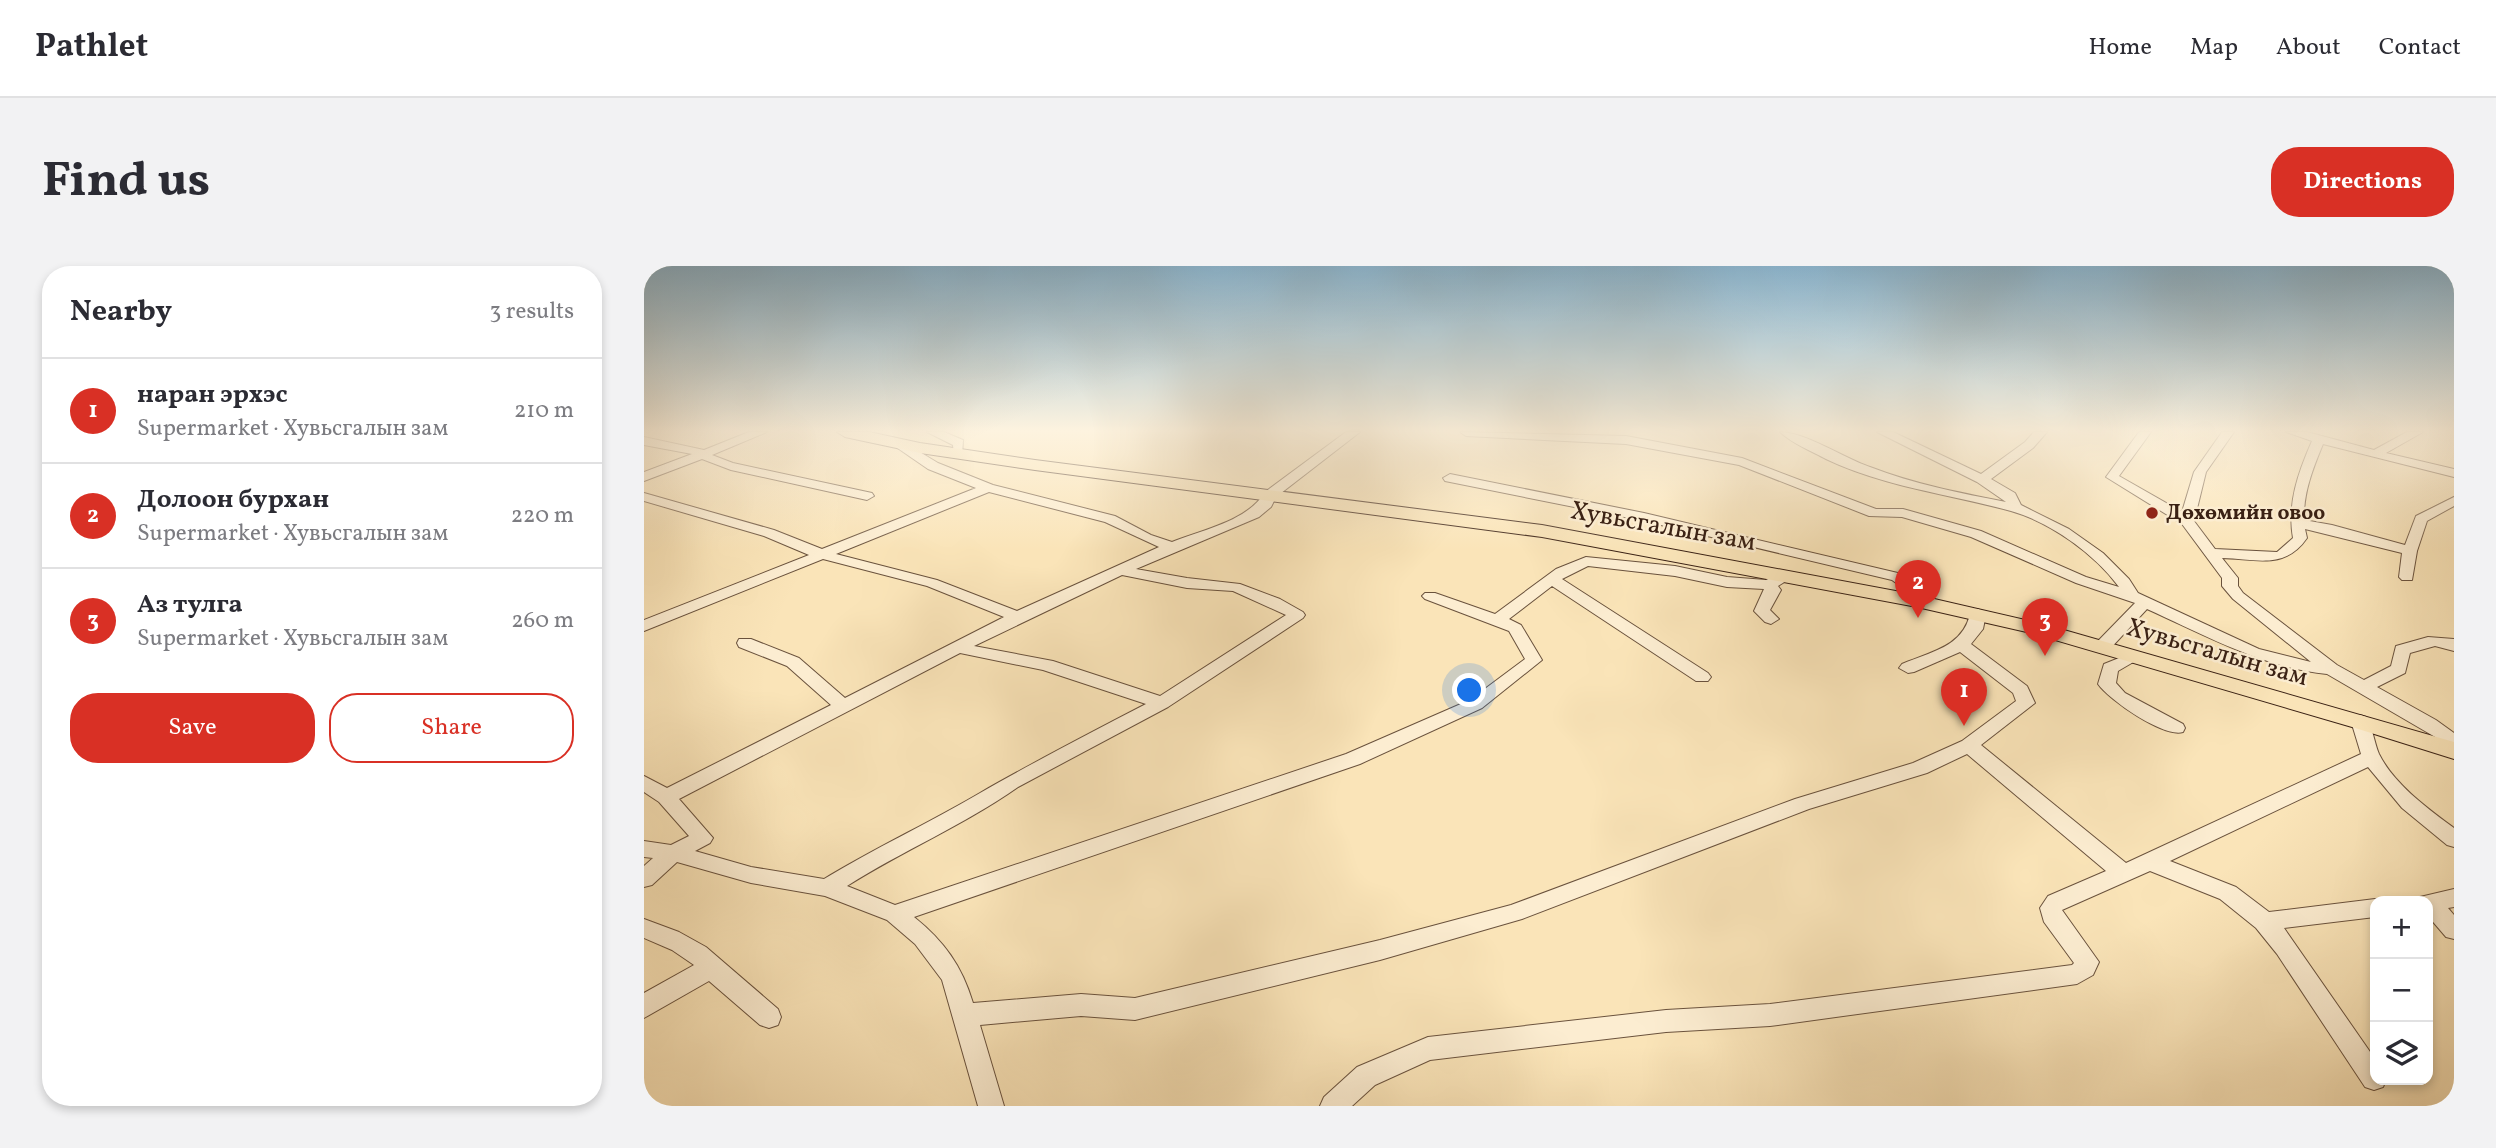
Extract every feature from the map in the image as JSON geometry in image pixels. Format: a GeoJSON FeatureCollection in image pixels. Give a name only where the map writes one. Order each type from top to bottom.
{"type":"FeatureCollection","features":[{"type":"Feature","properties":{"kind":"main road","name":"Хувьсгалын зам"},"geometry":{"type":"LineString","coordinates":[[1084,471],[1553,533],[1917,601],[1978,614],[2102,647],[2360,721],[2454,751]]}},
{"type":"Feature","properties":{"kind":"street"},"geometry":{"type":"LineString","coordinates":[[755,471],[867,496]]}},
{"type":"Feature","properties":{"kind":"street"},"geometry":{"type":"LineString","coordinates":[[946,471],[988,488],[1110,519],[1146,538],[1172,547]]}},
{"type":"Feature","properties":{"kind":"street"},"geometry":{"type":"LineString","coordinates":[[666,797],[1017,617],[1172,547],[1254,514],[1266,504],[1270,495],[1302,471]]}},
{"type":"Feature","properties":{"kind":"street"},"geometry":{"type":"LineString","coordinates":[[1766,471],[1874,513],[1903,513],[1976,534],[2081,580],[2139,599],[2272,660],[2332,669]]}},
{"type":"Feature","properties":{"kind":"street"},"geometry":{"type":"LineString","coordinates":[[1872,471],[1933,489],[2016,508],[2040,518],[2082,545],[2119,576],[2139,599]]}},
{"type":"Feature","properties":{"kind":"street"},"geometry":{"type":"LineString","coordinates":[[1966,471],[2010,496],[2016,508]]}},
{"type":"Feature","properties":{"kind":"street"},"geometry":{"type":"LineString","coordinates":[[1982,479],[1993,471]]}},
{"type":"Feature","properties":{"kind":"street"},"geometry":{"type":"LineString","coordinates":[[2116,471],[2112,477],[2187,521],[2213,553],[2230,578],[2230,586],[2238,596],[2332,669],[2430,724],[2454,742]]}},
{"type":"Feature","properties":{"kind":"street"},"geometry":{"type":"LineString","coordinates":[[2187,521],[2201,471]]}},
{"type":"Feature","properties":{"kind":"street"},"geometry":{"type":"LineString","coordinates":[[2213,553],[2264,556],[2287,553],[2300,538],[2296,523],[2298,500],[2308,471]]}},
{"type":"Feature","properties":{"kind":"street"},"geometry":{"type":"LineString","coordinates":[[1450,478],[1644,517],[1897,577],[1914,589],[1917,601]]}},
{"type":"Feature","properties":{"kind":"street"},"geometry":{"type":"LineString","coordinates":[[644,626],[988,488]]}},
{"type":"Feature","properties":{"kind":"street"},"geometry":{"type":"LineString","coordinates":[[644,496],[769,533],[823,555],[932,583],[1017,617]]}},
{"type":"Feature","properties":{"kind":"street"},"geometry":{"type":"LineString","coordinates":[[2407,577],[2410,551],[2421,519],[2454,501]]}},
{"type":"Feature","properties":{"kind":"street"},"geometry":{"type":"LineString","coordinates":[[2296,523],[2332,529],[2410,551]]}},
{"type":"Feature","properties":{"kind":"street"},"geometry":{"type":"LineString","coordinates":[[1737,567],[1747,543]]}},
{"type":"Feature","properties":{"kind":"street"},"geometry":{"type":"LineString","coordinates":[[895,914],[1353,759],[1476,704],[1534,660],[1515,628],[1498,620],[1552,579],[1586,561],[1675,570],[1727,582],[1768,585],[1786,576]]}},
{"type":"Feature","properties":{"kind":"street"},"geometry":{"type":"LineString","coordinates":[[827,888],[875,858],[988,798],[1011,782],[1162,703],[1297,615],[1274,602],[1235,587],[1187,583],[1123,571]]}},
{"type":"Feature","properties":{"kind":"street"},"geometry":{"type":"LineString","coordinates":[[1552,579],[1702,677]]}},
{"type":"Feature","properties":{"kind":"street"},"geometry":{"type":"LineString","coordinates":[[1768,585],[1773,590],[1762,611],[1771,619]]}},
{"type":"Feature","properties":{"kind":"street"},"geometry":{"type":"LineString","coordinates":[[1430,596],[1515,628]]}},
{"type":"Feature","properties":{"kind":"street"},"geometry":{"type":"LineString","coordinates":[[2102,647],[2133,612],[2139,599]]}},
{"type":"Feature","properties":{"kind":"street"},"geometry":{"type":"LineString","coordinates":[[1908,668],[1962,645],[1975,629],[1978,614]]}},
{"type":"Feature","properties":{"kind":"street"},"geometry":{"type":"LineString","coordinates":[[2364,687],[2399,669],[2402,650],[2433,640],[2449,642],[2454,646]]}},
{"type":"Feature","properties":{"kind":"street"},"geometry":{"type":"LineString","coordinates":[[745,643],[793,662],[844,707]]}},
{"type":"Feature","properties":{"kind":"street"},"geometry":{"type":"LineString","coordinates":[[964,1015],[1082,1005],[1135,1009],[1380,950],[1514,913],[1802,804],[1920,768],[1969,745],[2026,703],[2021,690],[1962,645]]}},
{"type":"Feature","properties":{"kind":"street"},"geometry":{"type":"LineString","coordinates":[[960,648],[1047,665],[1162,703]]}},
{"type":"Feature","properties":{"kind":"street"},"geometry":{"type":"LineString","coordinates":[[2134,656],[2110,668],[2106,684],[2119,697],[2176,728]]}},
{"type":"Feature","properties":{"kind":"street"},"geometry":{"type":"LineString","coordinates":[[2360,721],[2372,757],[2421,815],[2454,839]]}},
{"type":"Feature","properties":{"kind":"street"},"geometry":{"type":"LineString","coordinates":[[1969,745],[2123,873]]}},
{"type":"Feature","properties":{"kind":"street"},"geometry":{"type":"LineString","coordinates":[[1334,1106],[1366,1076],[1429,1049],[1666,1021],[1770,1015],[2077,974],[2085,968],[2087,962],[2052,916],[2051,908],[2056,902],[2149,862],[2372,757]]}},
{"type":"Feature","properties":{"kind":"street"},"geometry":{"type":"LineString","coordinates":[[644,783],[666,797],[703,838],[673,853],[644,879]]}},
{"type":"Feature","properties":{"kind":"street"},"geometry":{"type":"LineString","coordinates":[[644,849],[673,853],[751,875],[827,888],[895,914],[923,937],[953,976],[990,1106]]}},
{"type":"Feature","properties":{"kind":"street"},"geometry":{"type":"LineString","coordinates":[[2149,862],[2237,898],[2266,921],[2294,957],[2322,1004],[2370,1073]]}},
{"type":"Feature","properties":{"kind":"street"},"geometry":{"type":"LineString","coordinates":[[2433,902],[2454,898]]}},
{"type":"Feature","properties":{"kind":"street"},"geometry":{"type":"LineString","coordinates":[[2433,907],[2454,930]]}},
{"type":"Feature","properties":{"kind":"street"},"geometry":{"type":"LineString","coordinates":[[2266,921],[2370,909]]}},
{"type":"Feature","properties":{"kind":"street"},"geometry":{"type":"LineString","coordinates":[[644,928],[705,959],[711,968],[769,1017]]}},
{"type":"Feature","properties":{"kind":"street"},"geometry":{"type":"LineString","coordinates":[[644,1007],[663,993],[711,968]]}},
{"type":"Feature","properties":{"kind":"place","name":"Дөхөмийн овоо"},"geometry":{"type":"Point","coordinates":[2152,513]}},
{"type":"Feature","properties":{"kind":"place","name":"Долоон бурхан"},"geometry":{"type":"Point","coordinates":[1918,618]}},
{"type":"Feature","properties":{"kind":"place","name":"Аз тулга"},"geometry":{"type":"Point","coordinates":[2045,656]}},
{"type":"Feature","properties":{"kind":"place","name":"наран эрхэс"},"geometry":{"type":"Point","coordinates":[1964,726]}}]}
